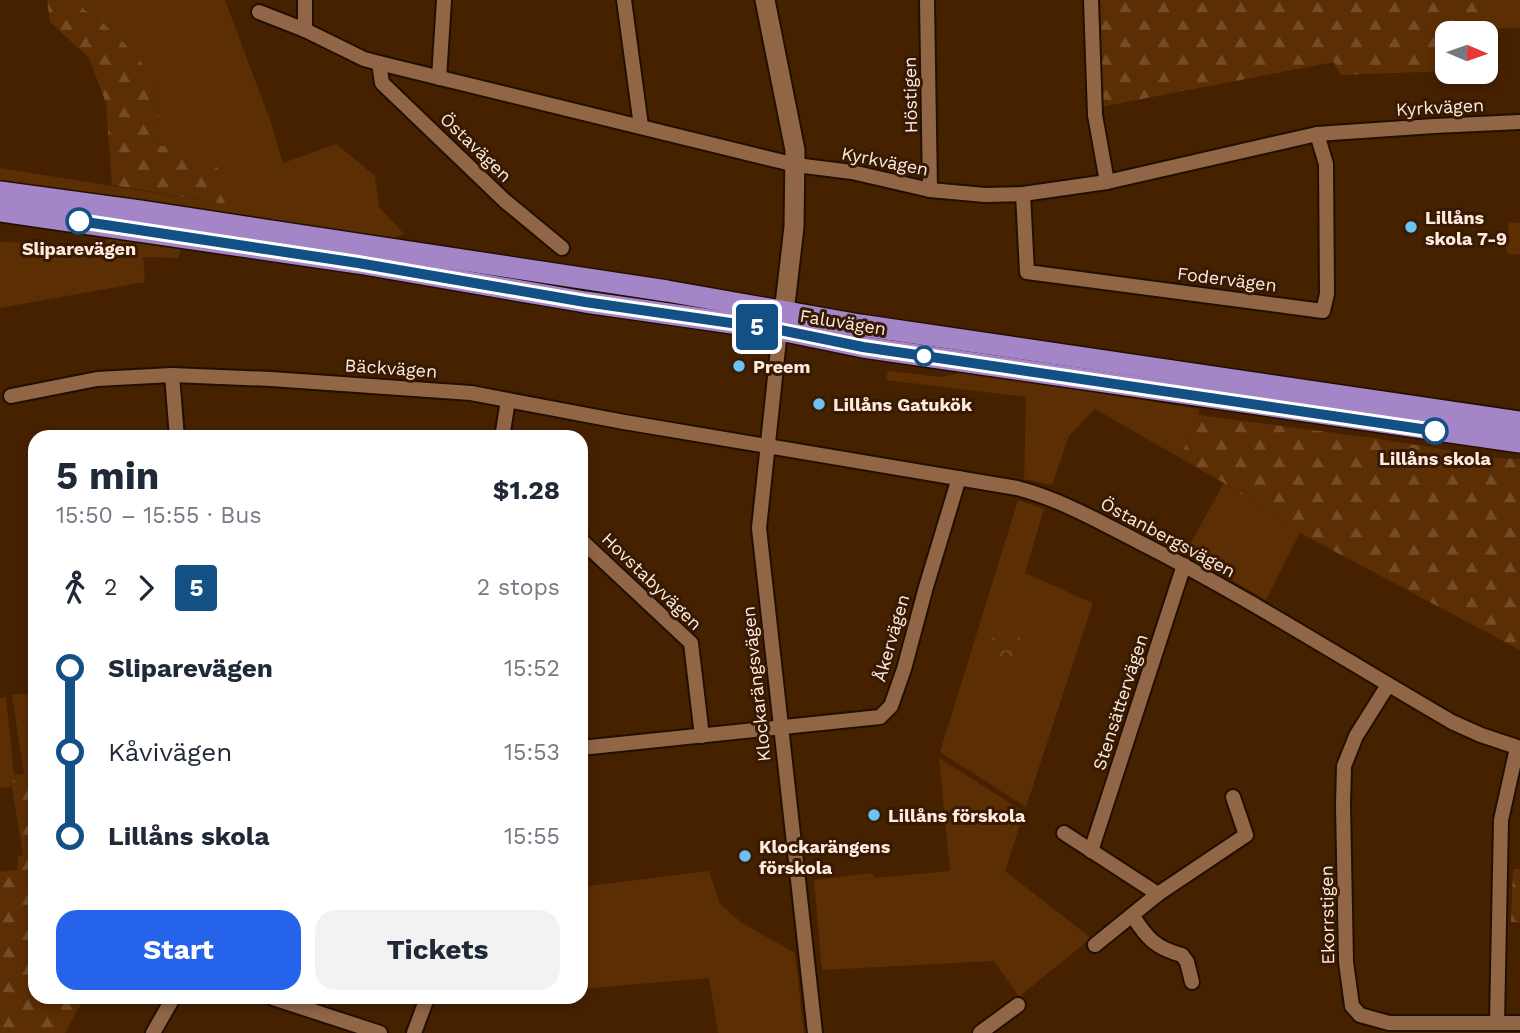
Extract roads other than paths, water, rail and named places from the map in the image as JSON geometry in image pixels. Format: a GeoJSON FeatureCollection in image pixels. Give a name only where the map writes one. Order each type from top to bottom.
{"type":"FeatureCollection","features":[{"type":"Feature","properties":{"kind":"highway","name":"Faluvägen"},"geometry":{"type":"LineString","coordinates":[[0,192],[667,291],[782,322]]}},
{"type":"Feature","properties":{"kind":"highway","name":"Faluvägen"},"geometry":{"type":"LineString","coordinates":[[0,211],[204,239],[585,302],[782,322],[1520,442]]}},
{"type":"Feature","properties":{"kind":"highway","name":"Faluvägen"},"geometry":{"type":"LineString","coordinates":[[871,338],[1520,422]]}},
{"type":"Feature","properties":{"kind":"street"},"geometry":{"type":"LineString","coordinates":[[305,0],[305,30]]}},
{"type":"Feature","properties":{"kind":"street"},"geometry":{"type":"LineString","coordinates":[[439,78],[444,0]]}},
{"type":"Feature","properties":{"kind":"street"},"geometry":{"type":"LineString","coordinates":[[624,0],[640,126]]}},
{"type":"Feature","properties":{"kind":"street"},"geometry":{"type":"LineString","coordinates":[[765,0],[796,165],[793,227],[782,322]]}},
{"type":"Feature","properties":{"kind":"street","name":"Höstigen"},"geometry":{"type":"LineString","coordinates":[[927,0],[930,190]]}},
{"type":"Feature","properties":{"kind":"street"},"geometry":{"type":"LineString","coordinates":[[1091,0],[1095,115],[1107,182]]}},
{"type":"Feature","properties":{"kind":"street","name":"Kyrkvägen"},"geometry":{"type":"LineString","coordinates":[[260,12],[305,30],[364,59],[379,63],[796,165],[852,172],[930,190],[985,195],[1023,194],[1107,182],[1317,134],[1520,122]]}},
{"type":"Feature","properties":{"kind":"street","name":"Östavägen"},"geometry":{"type":"LineString","coordinates":[[379,63],[382,83],[505,201],[562,248]]}},
{"type":"Feature","properties":{"kind":"street","name":"Fodervägen"},"geometry":{"type":"LineString","coordinates":[[1023,194],[1027,272],[1323,311],[1327,293],[1326,164],[1317,134]]}},
{"type":"Feature","properties":{"kind":"street","name":"Klockarängsvägen"},"geometry":{"type":"LineString","coordinates":[[782,322],[766,446],[759,528],[816,1033]]}},
{"type":"Feature","properties":{"kind":"street"},"geometry":{"type":"LineString","coordinates":[[172,375],[176,430]]}},
{"type":"Feature","properties":{"kind":"street","name":"Bäckvägen"},"geometry":{"type":"LineString","coordinates":[[10,396],[97,379],[172,375],[418,388],[471,393],[766,446]]}},
{"type":"Feature","properties":{"kind":"street"},"geometry":{"type":"LineString","coordinates":[[503,430],[508,400]]}},
{"type":"Feature","properties":{"kind":"street","name":"Östanbergsvägen"},"geometry":{"type":"LineString","coordinates":[[766,446],[1034,492],[1073,508],[1184,565],[1452,722],[1518,748]]}},
{"type":"Feature","properties":{"kind":"street","name":"Åkervägen"},"geometry":{"type":"LineString","coordinates":[[588,747],[880,717],[891,706],[959,478]]}},
{"type":"Feature","properties":{"kind":"street","name":"Hovstabyvägen"},"geometry":{"type":"LineString","coordinates":[[588,547],[691,643],[702,736]]}},
{"type":"Feature","properties":{"kind":"street","name":"Stensättervägen"},"geometry":{"type":"LineString","coordinates":[[1091,851],[1184,565]]}},
{"type":"Feature","properties":{"kind":"street","name":"Ekorrstigen"},"geometry":{"type":"LineString","coordinates":[[1388,685],[1356,736],[1344,766],[1346,961],[1352,1006],[1360,1015],[1389,1023],[1520,1023]]}},
{"type":"Feature","properties":{"kind":"street"},"geometry":{"type":"LineString","coordinates":[[1497,1023],[1501,820],[1518,748]]}},
{"type":"Feature","properties":{"kind":"street"},"geometry":{"type":"LineString","coordinates":[[1095,945],[1158,894],[1246,835],[1233,797]]}},
{"type":"Feature","properties":{"kind":"street"},"geometry":{"type":"LineString","coordinates":[[1064,833],[1158,894]]}},
{"type":"Feature","properties":{"kind":"street"},"geometry":{"type":"LineString","coordinates":[[1132,915],[1153,943],[1166,951],[1182,955],[1192,982]]}},
{"type":"Feature","properties":{"kind":"street"},"geometry":{"type":"LineString","coordinates":[[153,1033],[170,1004]]}},
{"type":"Feature","properties":{"kind":"street"},"geometry":{"type":"LineString","coordinates":[[287,1004],[348,1028],[380,1033]]}},
{"type":"Feature","properties":{"kind":"street"},"geometry":{"type":"LineString","coordinates":[[414,1033],[425,1004]]}},
{"type":"Feature","properties":{"kind":"street"},"geometry":{"type":"LineString","coordinates":[[979,1033],[1018,1005]]}},
{"type":"Feature","properties":{"kind":"place","name":"Sliparevägen"},"geometry":{"type":"Point","coordinates":[79,221]}},
{"type":"Feature","properties":{"kind":"place","name":"Lillåns skola 7-9"},"geometry":{"type":"Point","coordinates":[1411,227]}},
{"type":"Feature","properties":{"kind":"place","name":"Preem"},"geometry":{"type":"Point","coordinates":[739,366]}},
{"type":"Feature","properties":{"kind":"place","name":"Lillåns Gatukök"},"geometry":{"type":"Point","coordinates":[819,404]}},
{"type":"Feature","properties":{"kind":"place","name":"Lillåns skola"},"geometry":{"type":"Point","coordinates":[1435,431]}},
{"type":"Feature","properties":{"kind":"place","name":"Lillåns förskola"},"geometry":{"type":"Point","coordinates":[874,815]}},
{"type":"Feature","properties":{"kind":"place","name":"Klockarängens förskola"},"geometry":{"type":"Point","coordinates":[745,856]}}]}
